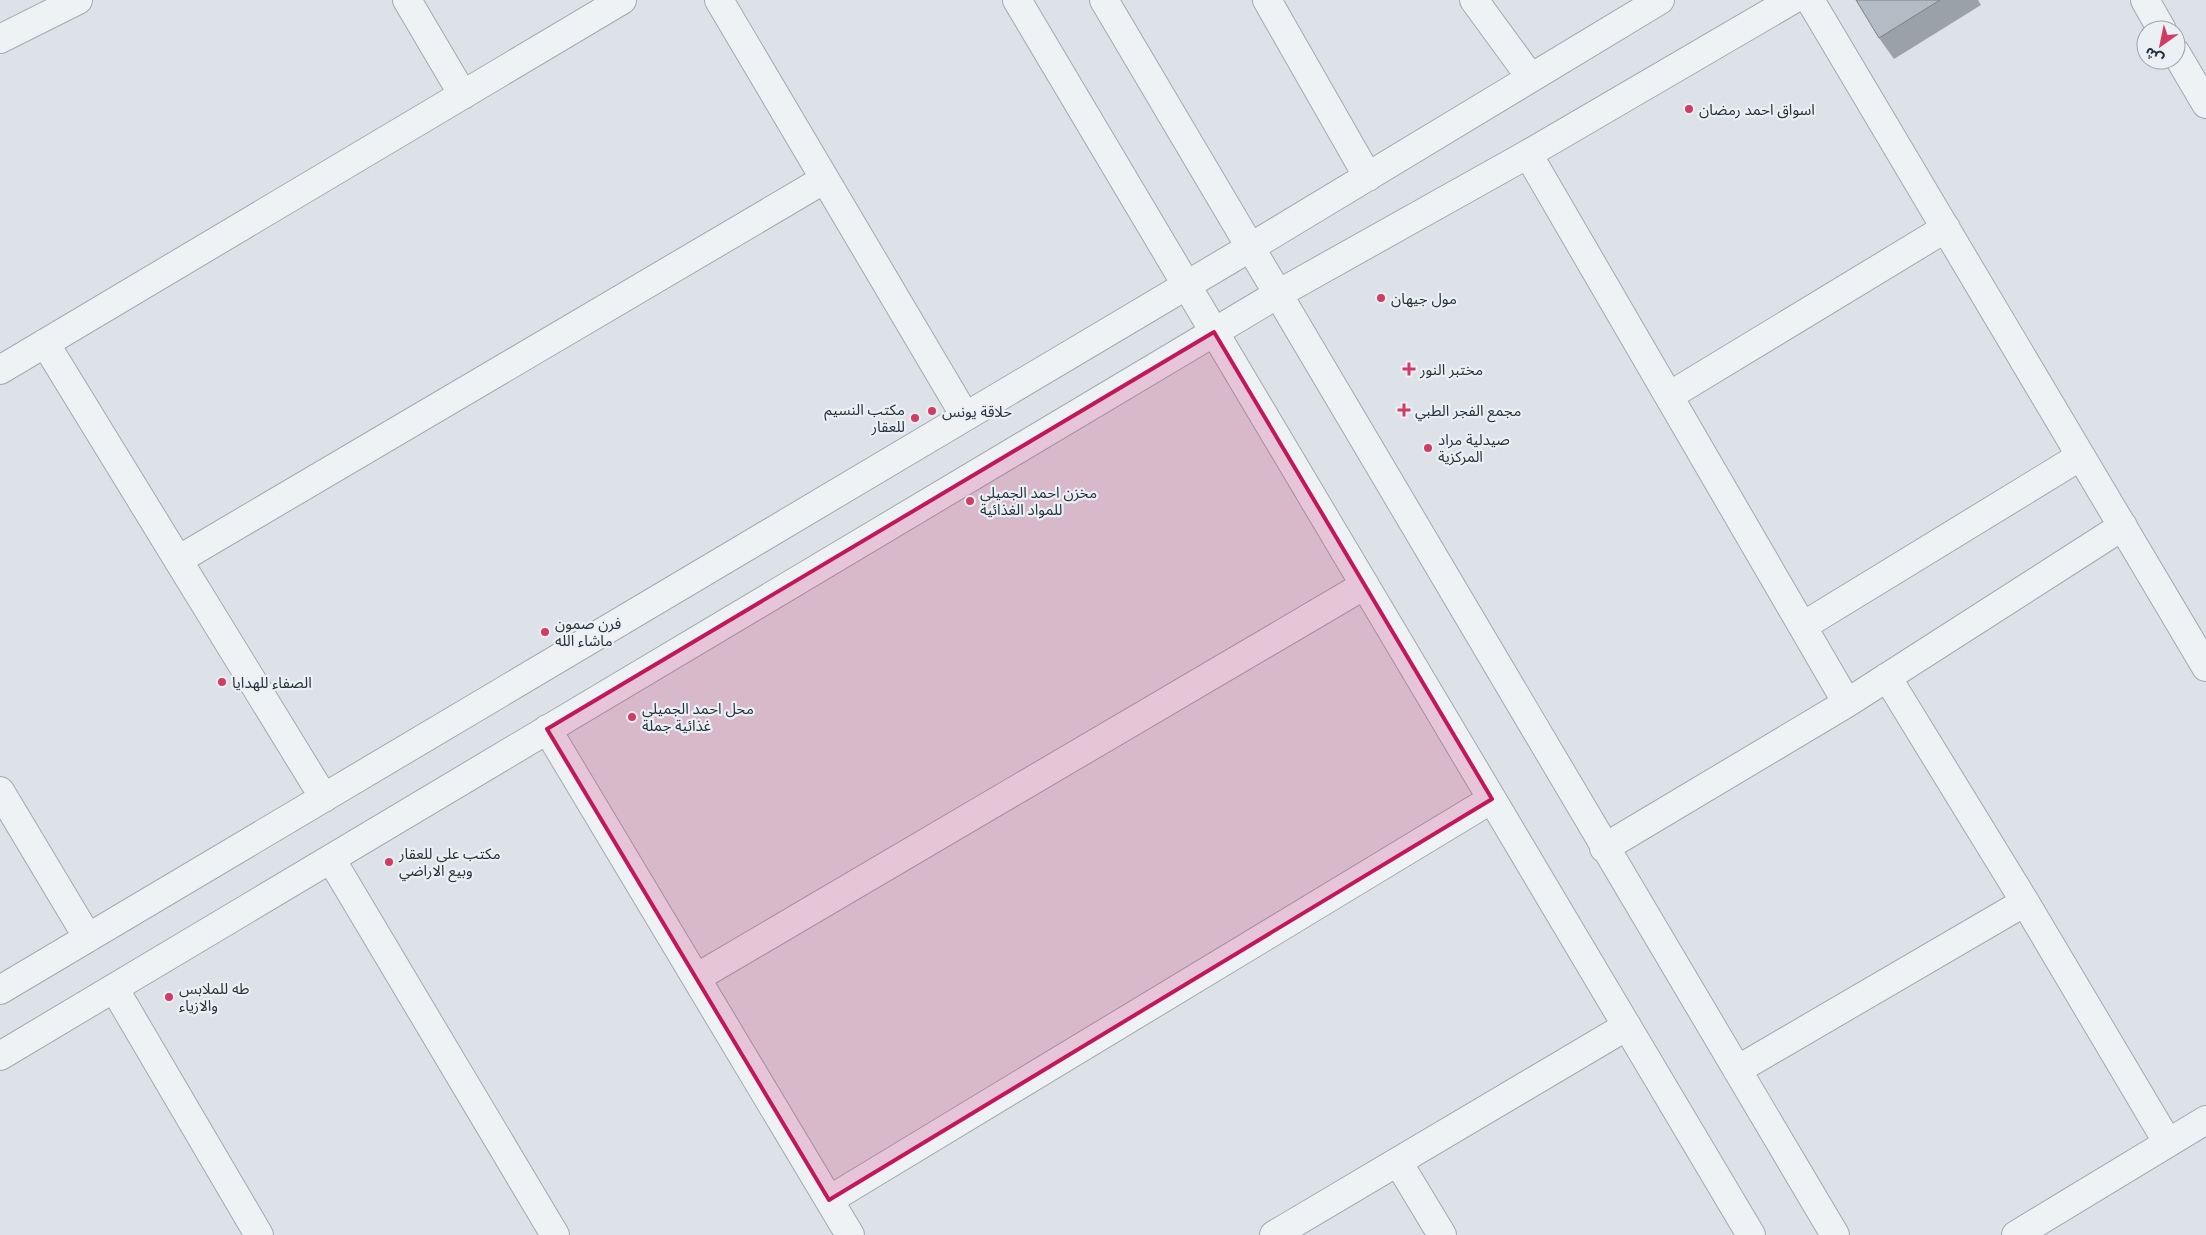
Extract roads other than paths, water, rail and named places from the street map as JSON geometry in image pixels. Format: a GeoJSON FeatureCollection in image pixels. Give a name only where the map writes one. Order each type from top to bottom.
{"type":"FeatureCollection","features":[{"type":"Feature","properties":{"kind":"street"},"geometry":{"type":"LineString","coordinates":[[0,39],[78,0]]}},
{"type":"Feature","properties":{"kind":"street"},"geometry":{"type":"LineString","coordinates":[[407,0],[463,95]]}},
{"type":"Feature","properties":{"kind":"street"},"geometry":{"type":"LineString","coordinates":[[0,370],[622,0]]}},
{"type":"Feature","properties":{"kind":"street"},"geometry":{"type":"LineString","coordinates":[[719,0],[965,416]]}},
{"type":"Feature","properties":{"kind":"street"},"geometry":{"type":"LineString","coordinates":[[1017,0],[1751,1235]]}},
{"type":"Feature","properties":{"kind":"street"},"geometry":{"type":"LineString","coordinates":[[1104,0],[1604,848],[1835,1235]]}},
{"type":"Feature","properties":{"kind":"street"},"geometry":{"type":"LineString","coordinates":[[1267,0],[1368,177]]}},
{"type":"Feature","properties":{"kind":"street"},"geometry":{"type":"LineString","coordinates":[[1474,0],[1531,78]]}},
{"type":"Feature","properties":{"kind":"street"},"geometry":{"type":"LineString","coordinates":[[0,990],[1251,247],[1660,0]]}},
{"type":"Feature","properties":{"kind":"street"},"geometry":{"type":"LineString","coordinates":[[0,1056],[1278,294],[1528,154],[1792,0]]}},
{"type":"Feature","properties":{"kind":"street"},"geometry":{"type":"LineString","coordinates":[[1810,0],[2206,667]]}},
{"type":"Feature","properties":{"kind":"street"},"geometry":{"type":"LineString","coordinates":[[2145,0],[2156,20]]}},
{"type":"Feature","properties":{"kind":"street"},"geometry":{"type":"LineString","coordinates":[[2186,66],[2202,87]]}},
{"type":"Feature","properties":{"kind":"street"},"geometry":{"type":"LineString","coordinates":[[1528,154],[1847,702]]}},
{"type":"Feature","properties":{"kind":"street"},"geometry":{"type":"LineString","coordinates":[[178,560],[825,179]]}},
{"type":"Feature","properties":{"kind":"street"},"geometry":{"type":"LineString","coordinates":[[1669,396],[1946,228]]}},
{"type":"Feature","properties":{"kind":"street"},"geometry":{"type":"LineString","coordinates":[[45,343],[324,798]]}},
{"type":"Feature","properties":{"kind":"street"},"geometry":{"type":"LineString","coordinates":[[1803,626],[2081,456]]}},
{"type":"Feature","properties":{"kind":"street"},"geometry":{"type":"LineString","coordinates":[[1604,848],[1887,678],[2123,526]]}},
{"type":"Feature","properties":{"kind":"street"},"geometry":{"type":"LineString","coordinates":[[696,978],[1365,585]]}},
{"type":"Feature","properties":{"kind":"street"},"geometry":{"type":"LineString","coordinates":[[1887,678],[2025,902],[2168,1143]]}},
{"type":"Feature","properties":{"kind":"street"},"geometry":{"type":"LineString","coordinates":[[547,729],[850,1235]]}},
{"type":"Feature","properties":{"kind":"street"},"geometry":{"type":"LineString","coordinates":[[0,791],[88,938]]}},
{"type":"Feature","properties":{"kind":"street"},"geometry":{"type":"LineString","coordinates":[[829,1200],[1492,799]]}},
{"type":"Feature","properties":{"kind":"street"},"geometry":{"type":"LineString","coordinates":[[331,859],[555,1235]]}},
{"type":"Feature","properties":{"kind":"street"},"geometry":{"type":"LineString","coordinates":[[1737,1070],[2025,902]]}},
{"type":"Feature","properties":{"kind":"street"},"geometry":{"type":"LineString","coordinates":[[114,988],[258,1235]]}},
{"type":"Feature","properties":{"kind":"street"},"geometry":{"type":"LineString","coordinates":[[1274,1235],[1627,1026]]}},
{"type":"Feature","properties":{"kind":"street"},"geometry":{"type":"LineString","coordinates":[[2016,1235],[2206,1120]]}},
{"type":"Feature","properties":{"kind":"street"},"geometry":{"type":"LineString","coordinates":[[1398,1162],[1442,1235]]}},
{"type":"Feature","properties":{"kind":"place","name":"اسواق احمد رمضان"},"geometry":{"type":"Point","coordinates":[1689,109]}},
{"type":"Feature","properties":{"kind":"place","name":"مول جيهان"},"geometry":{"type":"Point","coordinates":[1381,298]}},
{"type":"Feature","properties":{"kind":"place","name":"مختبر النور"},"geometry":{"type":"Point","coordinates":[1409,369]}},
{"type":"Feature","properties":{"kind":"place","name":"مجمع الفجر الطبي"},"geometry":{"type":"Point","coordinates":[1404,410]}},
{"type":"Feature","properties":{"kind":"place","name":"حلاقة يونس"},"geometry":{"type":"Point","coordinates":[932,411]}},
{"type":"Feature","properties":{"kind":"place","name":"مكتب النسيم للعقار"},"geometry":{"type":"Point","coordinates":[915,418]}},
{"type":"Feature","properties":{"kind":"place","name":"صيدلية مراد المركزية"},"geometry":{"type":"Point","coordinates":[1428,448]}},
{"type":"Feature","properties":{"kind":"place","name":"مخزن احمد الجميلي للمواد الغذائية"},"geometry":{"type":"Point","coordinates":[970,501]}},
{"type":"Feature","properties":{"kind":"place","name":"فرن صمون ماشاء الله"},"geometry":{"type":"Point","coordinates":[545,632]}},
{"type":"Feature","properties":{"kind":"place","name":"الصفاء للهدايا"},"geometry":{"type":"Point","coordinates":[222,682]}},
{"type":"Feature","properties":{"kind":"place","name":"محل احمد الجميلي غذائية جملة"},"geometry":{"type":"Point","coordinates":[632,717]}},
{"type":"Feature","properties":{"kind":"place","name":"مكتب علي للعقار وبيع الاراضي"},"geometry":{"type":"Point","coordinates":[389,862]}},
{"type":"Feature","properties":{"kind":"place","name":"طه للملابس والازياء"},"geometry":{"type":"Point","coordinates":[169,997]}}]}
